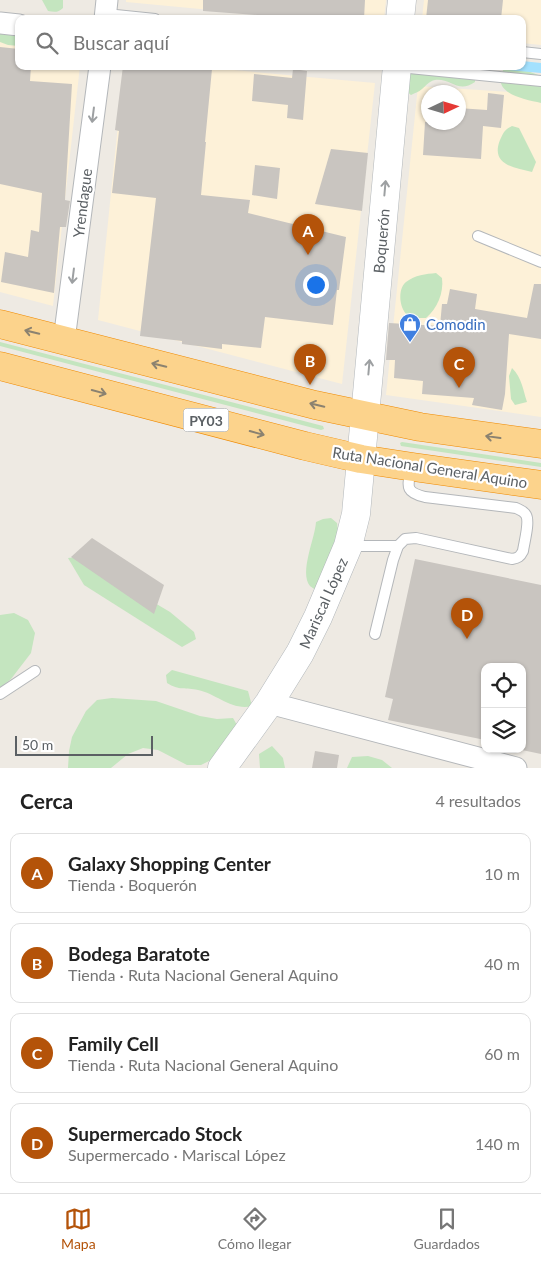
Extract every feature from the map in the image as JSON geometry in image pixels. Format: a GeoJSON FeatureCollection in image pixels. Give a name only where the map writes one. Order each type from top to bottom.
{"type":"FeatureCollection","features":[{"type":"Feature","properties":{"kind":"highway"},"geometry":{"type":"LineString","coordinates":[[0,324],[315,405],[420,427],[541,444]]}},
{"type":"Feature","properties":{"kind":"highway","name":"Ruta Nacional General Aquino"},"geometry":{"type":"LineString","coordinates":[[0,366],[361,459],[541,485]]}},
{"type":"Feature","properties":{"kind":"street"},"geometry":{"type":"LineString","coordinates":[[400,15],[402,0]]}},
{"type":"Feature","properties":{"kind":"street"},"geometry":{"type":"LineString","coordinates":[[0,23],[15,25]]}},
{"type":"Feature","properties":{"kind":"street","name":"Yrendague"},"geometry":{"type":"LineString","coordinates":[[64,340],[99,70]]}},
{"type":"Feature","properties":{"kind":"street","name":"Boquerón"},"geometry":{"type":"LineString","coordinates":[[364,415],[397,70]]}},
{"type":"Feature","properties":{"kind":"street","name":"Mariscal López"},"geometry":{"type":"LineString","coordinates":[[222,768],[269,703],[300,653],[318,617],[348,546],[356,514],[364,415]]}},
{"type":"Feature","properties":{"kind":"street"},"geometry":{"type":"LineString","coordinates":[[269,703],[516,768]]}},
{"type":"Feature","properties":{"kind":"lane"},"geometry":{"type":"LineString","coordinates":[[106,11],[130,15]]}},
{"type":"Feature","properties":{"kind":"lane"},"geometry":{"type":"LineString","coordinates":[[526,52],[541,54]]}},
{"type":"Feature","properties":{"kind":"lane"},"geometry":{"type":"LineString","coordinates":[[435,70],[541,81]]}},
{"type":"Feature","properties":{"kind":"lane"},"geometry":{"type":"LineString","coordinates":[[478,236],[541,262]]}},
{"type":"Feature","properties":{"kind":"lane"},"geometry":{"type":"LineString","coordinates":[[375,634],[393,560],[398,546],[406,539],[416,538],[512,559],[521,556],[523,551],[527,520],[526,514],[522,511],[516,508],[425,497],[416,494],[408,486],[411,467]]}},
{"type":"Feature","properties":{"kind":"lane"},"geometry":{"type":"LineString","coordinates":[[348,546],[398,546]]}},
{"type":"Feature","properties":{"kind":"lane"},"geometry":{"type":"LineString","coordinates":[[0,694],[36,671]]}},
{"type":"Feature","properties":{"kind":"shaded area"},"geometry":{"type":"Polygon","coordinates":[[[126,0],[386,0],[384,15],[264,15],[126,2],[126,0]]]}},
{"type":"Feature","properties":{"kind":"shaded area"},"geometry":{"type":"Polygon","coordinates":[[[424,0],[541,0],[541,45],[526,43],[526,15],[422,15],[424,0]]]}},
{"type":"Feature","properties":{"kind":"shaded area"},"geometry":{"type":"Polygon","coordinates":[[[0,40],[15,42],[15,70],[80,70],[53,306],[0,292],[0,40]]]}},
{"type":"Feature","properties":{"kind":"shaded area"},"geometry":{"type":"Polygon","coordinates":[[[124,70],[234,70],[375,83],[342,384],[98,320],[124,70]]]}},
{"type":"Feature","properties":{"kind":"shaded area"},"geometry":{"type":"Polygon","coordinates":[[[418,86],[421,86],[421,130],[466,130],[466,89],[541,94],[541,417],[386,395],[418,86]]]}},
{"type":"Feature","properties":{"kind":"green space"},"geometry":{"type":"Polygon","coordinates":[[[42,0],[63,0],[63,8],[54,12],[48,11],[42,0]]]}},
{"type":"Feature","properties":{"kind":"green space"},"geometry":{"type":"Polygon","coordinates":[[[0,34],[15,34],[15,46],[0,42],[0,34]]]}},
{"type":"Feature","properties":{"kind":"green space"},"geometry":{"type":"Polygon","coordinates":[[[406,70],[473,70],[475,74],[475,82],[469,85],[456,85],[446,81],[435,80],[426,85],[421,85],[421,89],[411,95],[405,90],[406,70]]]}},
{"type":"Feature","properties":{"kind":"green space"},"geometry":{"type":"Polygon","coordinates":[[[504,70],[525,70],[541,76],[541,103],[517,97],[504,89],[501,83],[504,70]]]}},
{"type":"Feature","properties":{"kind":"green space"},"geometry":{"type":"Polygon","coordinates":[[[512,126],[519,128],[536,162],[532,172],[506,164],[498,155],[500,140],[504,132],[512,126]]]}},
{"type":"Feature","properties":{"kind":"green space"},"geometry":{"type":"Polygon","coordinates":[[[436,273],[442,278],[442,284],[441,295],[436,305],[426,318],[410,317],[403,310],[400,295],[403,285],[417,276],[436,273]]]}},
{"type":"Feature","properties":{"kind":"green space"},"geometry":{"type":"Polygon","coordinates":[[[0,342],[323,426],[324,429],[321,430],[0,346],[0,342]]]}},
{"type":"Feature","properties":{"kind":"green space"},"geometry":{"type":"Polygon","coordinates":[[[512,368],[520,380],[527,402],[515,405],[511,399],[509,376],[512,368]]]}},
{"type":"Feature","properties":{"kind":"green space"},"geometry":{"type":"Polygon","coordinates":[[[400,443],[541,463],[541,467],[401,446],[400,443]]]}},
{"type":"Feature","properties":{"kind":"green space"},"geometry":{"type":"Polygon","coordinates":[[[331,518],[337,523],[339,538],[317,590],[310,586],[307,580],[308,555],[316,522],[331,518]]]}},
{"type":"Feature","properties":{"kind":"green space"},"geometry":{"type":"Polygon","coordinates":[[[77,557],[170,612],[194,632],[196,639],[182,647],[84,585],[68,558],[77,557]]]}},
{"type":"Feature","properties":{"kind":"green space"},"geometry":{"type":"Polygon","coordinates":[[[14,613],[28,620],[35,633],[31,653],[11,679],[0,688],[0,615],[14,613]]]}},
{"type":"Feature","properties":{"kind":"green space"},"geometry":{"type":"Polygon","coordinates":[[[172,670],[248,691],[252,706],[238,706],[205,692],[171,685],[167,683],[166,675],[172,670]]]}},
{"type":"Feature","properties":{"kind":"green space"},"geometry":{"type":"Polygon","coordinates":[[[112,698],[156,701],[200,716],[217,719],[233,718],[242,734],[217,757],[201,765],[187,765],[158,750],[143,748],[128,754],[111,768],[68,768],[72,737],[86,711],[97,700],[112,698]]]}},
{"type":"Feature","properties":{"kind":"green space"},"geometry":{"type":"Polygon","coordinates":[[[272,746],[283,758],[285,768],[260,768],[259,754],[272,746]]]}},
{"type":"Feature","properties":{"kind":"green space"},"geometry":{"type":"Polygon","coordinates":[[[368,756],[382,760],[392,768],[347,768],[352,757],[368,756]]]}},
{"type":"Feature","properties":{"kind":"water"},"geometry":{"type":"Polygon","coordinates":[[[526,61],[541,63],[541,73],[509,70],[526,70],[526,61]]]}},
{"type":"Feature","properties":{"kind":"building"},"geometry":{"type":"Polygon","coordinates":[[[203,0],[365,0],[364,15],[256,15],[203,11],[203,0]]]}},
{"type":"Feature","properties":{"kind":"building"},"geometry":{"type":"Polygon","coordinates":[[[428,0],[503,0],[501,15],[426,15],[428,0]]]}},
{"type":"Feature","properties":{"kind":"building"},"geometry":{"type":"Polygon","coordinates":[[[0,47],[15,49],[15,70],[31,70],[30,81],[72,84],[65,200],[70,201],[66,227],[60,227],[54,293],[1,282],[5,252],[28,257],[31,230],[39,232],[42,193],[0,184],[0,47]]]}},
{"type":"Feature","properties":{"kind":"building"},"geometry":{"type":"Polygon","coordinates":[[[122,70],[212,70],[201,195],[250,200],[248,213],[346,237],[333,325],[265,317],[261,348],[222,344],[222,349],[182,344],[182,341],[140,336],[156,198],[112,193],[119,131],[115,130],[122,70]]]}},
{"type":"Feature","properties":{"kind":"building"},"geometry":{"type":"Polygon","coordinates":[[[293,70],[307,71],[303,120],[287,118],[288,105],[252,101],[254,74],[292,78],[293,70]]]}},
{"type":"Feature","properties":{"kind":"building"},"geometry":{"type":"Polygon","coordinates":[[[488,93],[504,95],[501,128],[483,126],[481,159],[423,155],[425,130],[466,130],[466,109],[487,110],[488,93]]]}},
{"type":"Feature","properties":{"kind":"building"},"geometry":{"type":"Polygon","coordinates":[[[331,149],[368,153],[362,211],[315,204],[331,149]]]}},
{"type":"Feature","properties":{"kind":"building"},"geometry":{"type":"Polygon","coordinates":[[[255,165],[280,168],[277,199],[252,195],[255,165]]]}},
{"type":"Feature","properties":{"kind":"building"},"geometry":{"type":"Polygon","coordinates":[[[534,284],[541,284],[541,339],[509,334],[505,394],[502,410],[472,405],[474,398],[422,394],[423,381],[394,378],[395,360],[386,360],[389,323],[440,326],[442,304],[447,304],[450,289],[477,294],[475,309],[527,318],[534,284]]]}},
{"type":"Feature","properties":{"kind":"building"},"geometry":{"type":"Polygon","coordinates":[[[92,538],[164,585],[154,614],[71,557],[92,538]]]}},
{"type":"Feature","properties":{"kind":"building"},"geometry":{"type":"Polygon","coordinates":[[[415,559],[541,585],[541,754],[526,751],[526,663],[481,663],[481,739],[388,720],[393,699],[385,697],[415,559]]]}},
{"type":"Feature","properties":{"kind":"building"},"geometry":{"type":"Polygon","coordinates":[[[315,751],[339,755],[337,768],[312,768],[315,751]]]}},
{"type":"Feature","properties":{"kind":"place","name":"Galaxy Shopping Center"},"geometry":{"type":"Point","coordinates":[308,255]}},
{"type":"Feature","properties":{"kind":"place","name":"Comodin"},"geometry":{"type":"Point","coordinates":[410,343]}},
{"type":"Feature","properties":{"kind":"place","name":"Bodega Baratote"},"geometry":{"type":"Point","coordinates":[310,385]}},
{"type":"Feature","properties":{"kind":"place","name":"Family Cell"},"geometry":{"type":"Point","coordinates":[459,388]}},
{"type":"Feature","properties":{"kind":"place","name":"Supermercado Stock"},"geometry":{"type":"Point","coordinates":[467,639]}}]}
